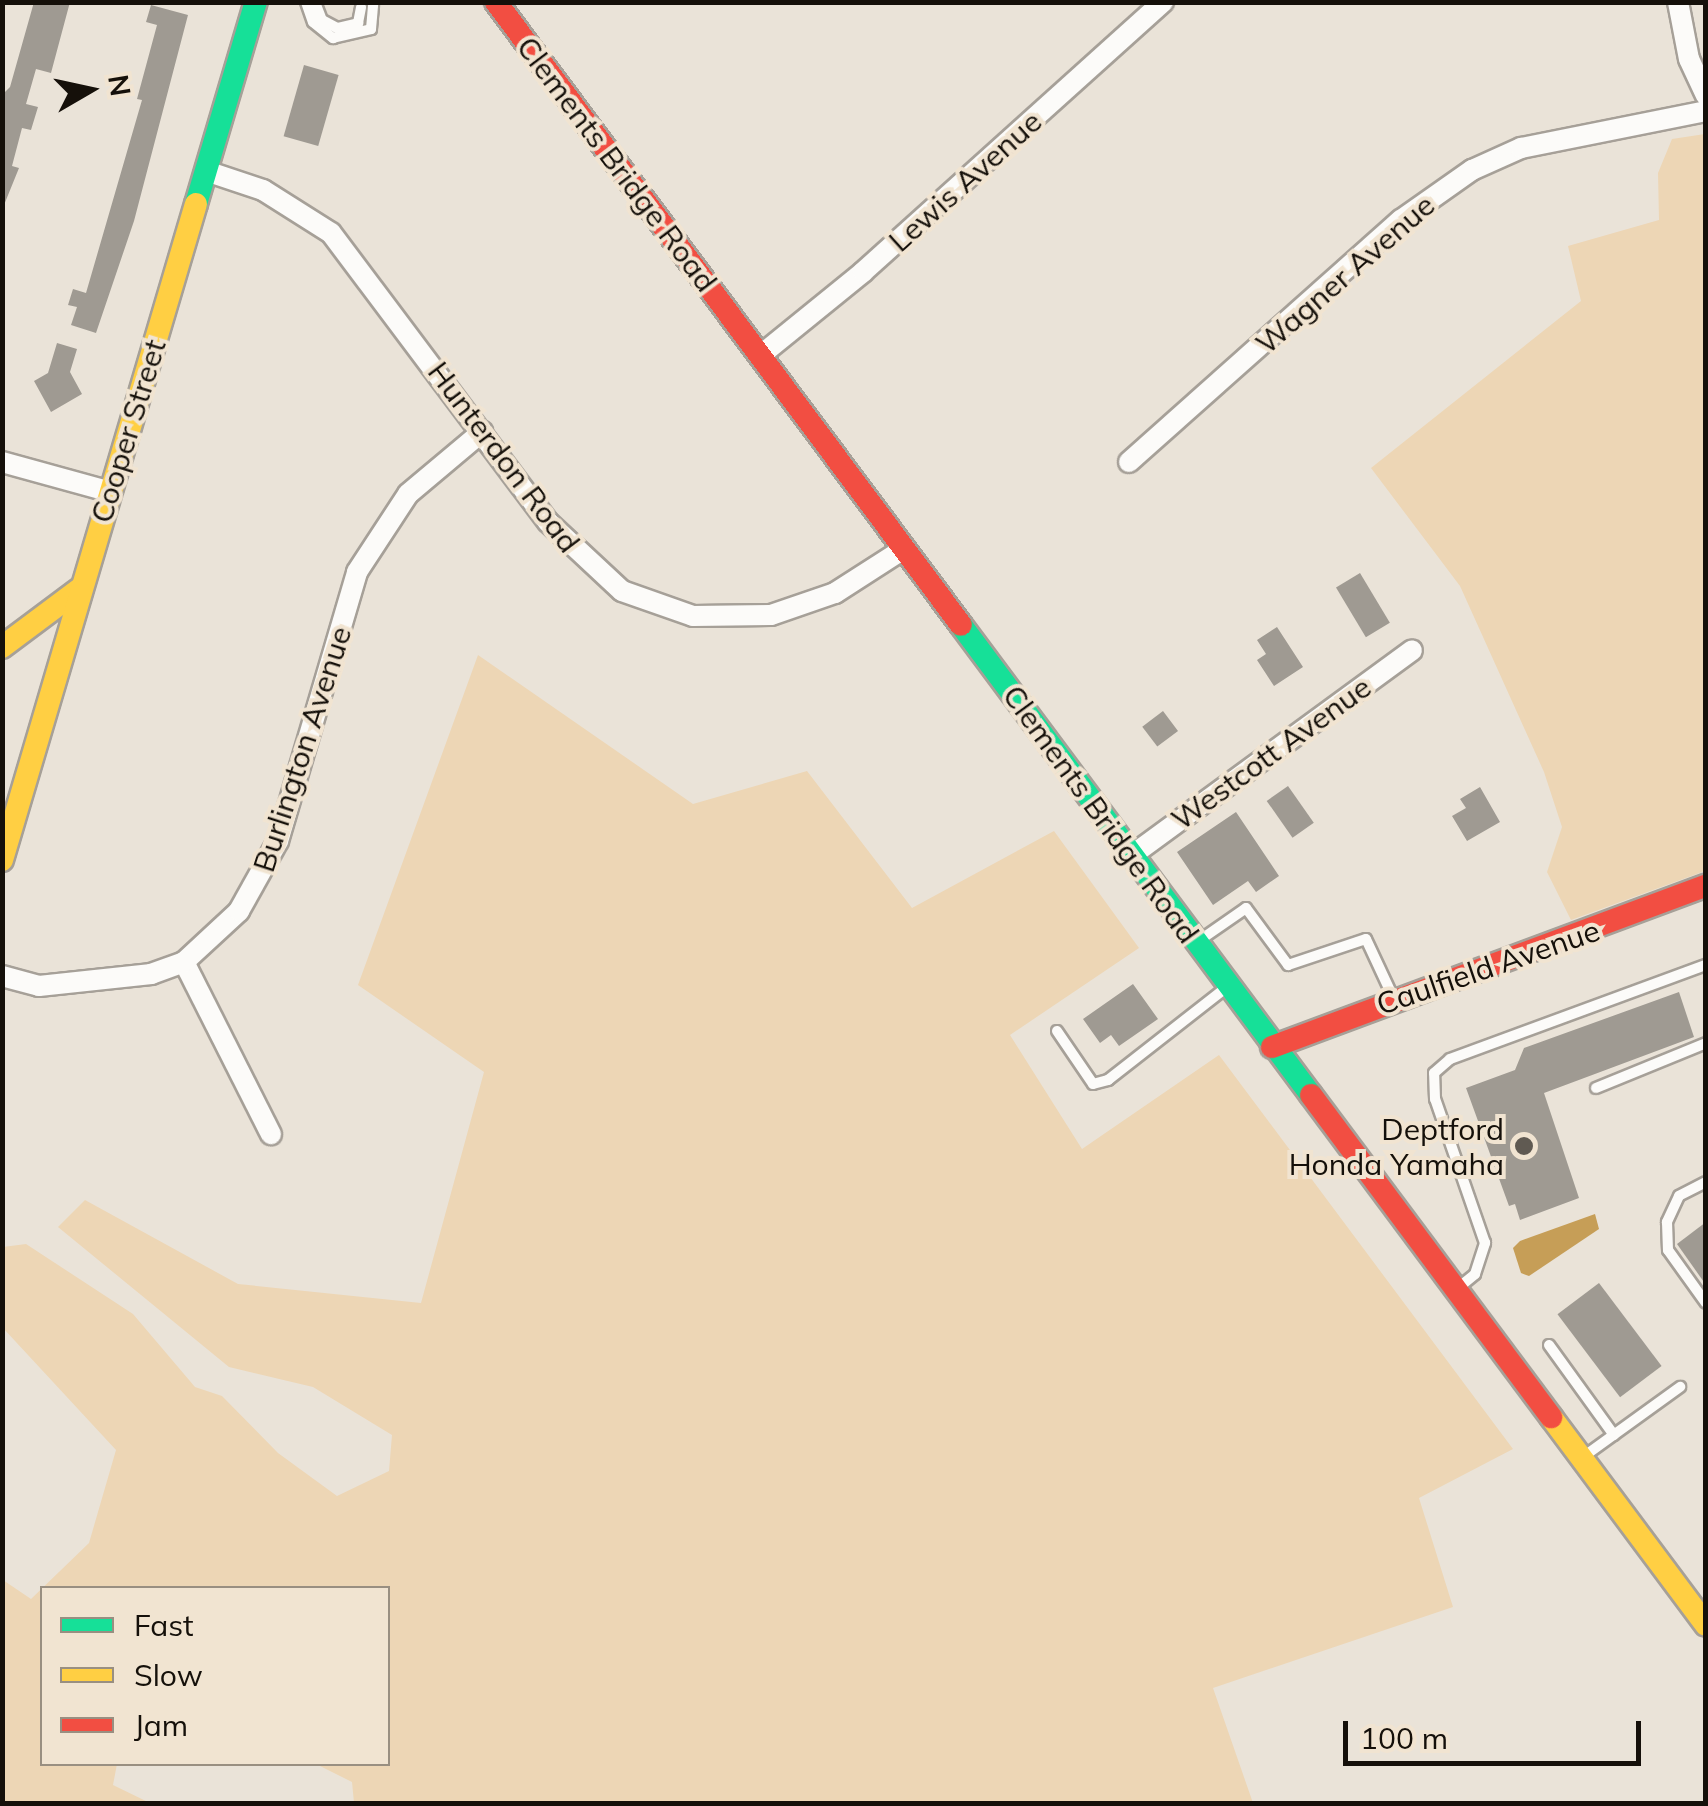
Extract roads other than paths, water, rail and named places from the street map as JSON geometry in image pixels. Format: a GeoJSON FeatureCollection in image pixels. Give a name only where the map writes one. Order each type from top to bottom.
{"type":"FeatureCollection","features":[{"type":"Feature","properties":{"kind":"main road","name":"Cooper Street"},"geometry":{"type":"LineString","coordinates":[[3,858],[256,2]]}},
{"type":"Feature","properties":{"kind":"main road","name":"Clements Bridge Road"},"geometry":{"type":"LineString","coordinates":[[496,2],[1706,1625]]}},
{"type":"Feature","properties":{"kind":"main road"},"geometry":{"type":"LineString","coordinates":[[2,647],[80,588]]}},
{"type":"Feature","properties":{"kind":"main road","name":"Caulfield Avenue"},"geometry":{"type":"LineString","coordinates":[[1272,1047],[1704,890]]}},
{"type":"Feature","properties":{"kind":"street","name":"Lewis Avenue"},"geometry":{"type":"LineString","coordinates":[[762,354],[863,272],[1164,2]]}},
{"type":"Feature","properties":{"kind":"street"},"geometry":{"type":"LineString","coordinates":[[1678,2],[1689,59],[1706,95]]}},
{"type":"Feature","properties":{"kind":"street","name":"Wagner Avenue"},"geometry":{"type":"LineString","coordinates":[[1129,462],[1401,220],[1472,170],[1521,148],[1706,111]]}},
{"type":"Feature","properties":{"kind":"street","name":"Hunterdon Road"},"geometry":{"type":"LineString","coordinates":[[206,171],[263,190],[332,233],[482,432],[592,569],[649,605],[733,620],[771,615],[835,593],[905,548]]}},
{"type":"Feature","properties":{"kind":"street","name":"Burlington Avenue"},"geometry":{"type":"LineString","coordinates":[[184,962],[260,882],[353,585],[376,537],[421,480],[482,432]]}},
{"type":"Feature","properties":{"kind":"street"},"geometry":{"type":"LineString","coordinates":[[2,462],[110,492]]}},
{"type":"Feature","properties":{"kind":"street","name":"Westcott Avenue"},"geometry":{"type":"LineString","coordinates":[[1131,856],[1412,650]]}},
{"type":"Feature","properties":{"kind":"street"},"geometry":{"type":"LineString","coordinates":[[2,976],[39,986],[97,983],[184,962],[271,1134]]}},
{"type":"Feature","properties":{"kind":"lane"},"geometry":{"type":"LineString","coordinates":[[306,2],[313,22],[333,38],[370,28],[367,6]]}},
{"type":"Feature","properties":{"kind":"lane"},"geometry":{"type":"LineString","coordinates":[[315,2],[322,20],[344,29],[358,23],[367,6]]}},
{"type":"Feature","properties":{"kind":"lane"},"geometry":{"type":"LineString","coordinates":[[1196,942],[1246,908],[1288,965],[1366,939],[1394,1000]]}},
{"type":"Feature","properties":{"kind":"lane"},"geometry":{"type":"LineString","coordinates":[[1454,1291],[1476,1274],[1485,1244],[1435,1099],[1434,1073],[1450,1059],[1706,965]]}},
{"type":"Feature","properties":{"kind":"lane"},"geometry":{"type":"LineString","coordinates":[[1056,1031],[1093,1084],[1108,1080],[1228,986]]}},
{"type":"Feature","properties":{"kind":"lane"},"geometry":{"type":"LineString","coordinates":[[1596,1088],[1706,1042]]}},
{"type":"Feature","properties":{"kind":"lane"},"geometry":{"type":"LineString","coordinates":[[1706,1182],[1679,1196],[1667,1222],[1668,1250],[1706,1303]]}},
{"type":"Feature","properties":{"kind":"lane"},"geometry":{"type":"LineString","coordinates":[[1549,1345],[1614,1434]]}},
{"type":"Feature","properties":{"kind":"lane"},"geometry":{"type":"LineString","coordinates":[[1581,1458],[1680,1387]]}},
{"type":"Feature","properties":{"kind":"place","name":"Deptford Honda Yamaha"},"geometry":{"type":"Point","coordinates":[1524,1146]}}]}
